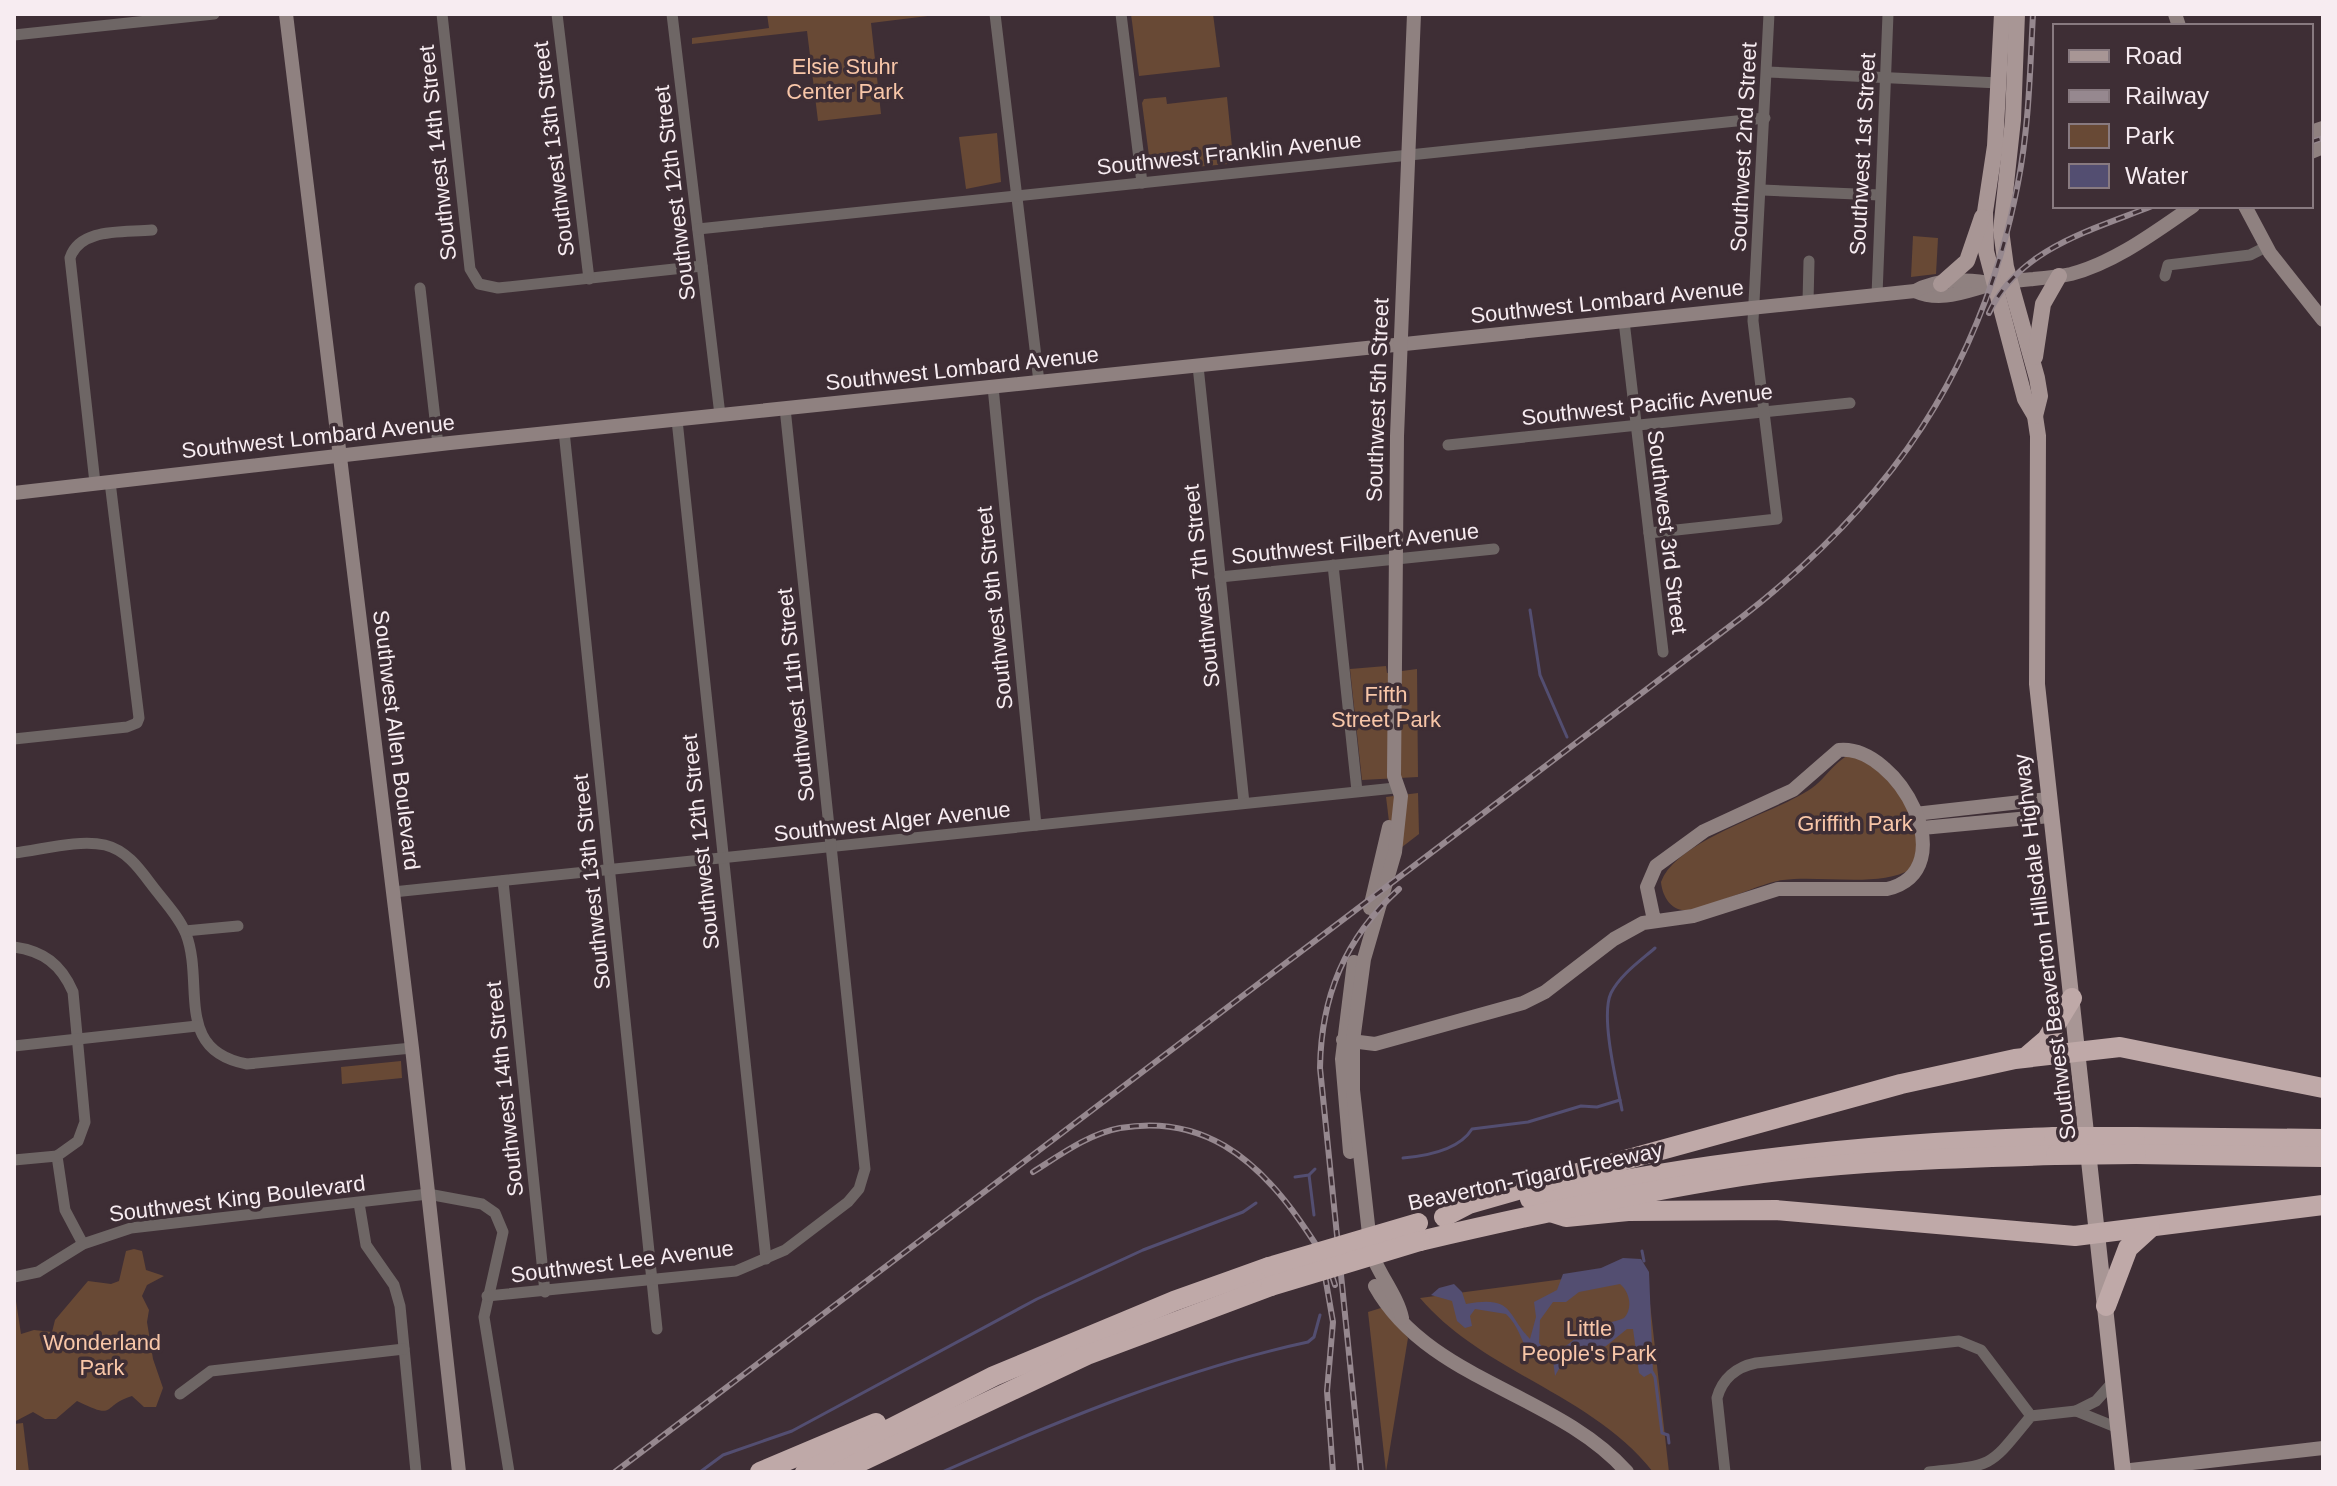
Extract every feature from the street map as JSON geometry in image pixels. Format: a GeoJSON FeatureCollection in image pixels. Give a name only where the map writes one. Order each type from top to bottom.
{"type":"FeatureCollection","features":[{"type":"Feature","properties":{"kind":"highway"},"geometry":{"type":"LineString","coordinates":[[2025,1057],[2047,1039],[2072,998]]}},
{"type":"Feature","properties":{"kind":"highway"},"geometry":{"type":"LineString","coordinates":[[1444,1217],[1469,1204],[1901,1084],[2025,1057],[2079,1050],[2138,1049],[2189,1063],[2323,1088]]}},
{"type":"Feature","properties":{"kind":"highway","name":"Beaverton-Tigard Freeway"},"geometry":{"type":"LineString","coordinates":[[1419,1232],[1444,1217],[1605,1183],[1818,1151],[1925,1142],[2136,1146],[2323,1139]]}},
{"type":"Feature","properties":{"kind":"highway","name":"Beaverton-Tigard Freeway"},"geometry":{"type":"LineString","coordinates":[[805,1472],[994,1376],[1082,1337],[1419,1232],[1742,1176],[2055,1146]]}},
{"type":"Feature","properties":{"kind":"highway","name":"Beaverton-Tigard Freeway"},"geometry":{"type":"LineString","coordinates":[[2136,1146],[2323,1157]]}},
{"type":"Feature","properties":{"kind":"highway"},"geometry":{"type":"LineString","coordinates":[[1547,1211],[1566,1217],[1628,1211],[1776,1210],[2028,1233],[2099,1234],[2323,1205]]}},
{"type":"Feature","properties":{"kind":"highway"},"geometry":{"type":"LineString","coordinates":[[2106,1306],[2128,1248],[2152,1227]]}},
{"type":"Feature","properties":{"kind":"highway","name":"Beaverton-Tigard Freeway"},"geometry":{"type":"LineString","coordinates":[[839,1472],[1087,1355],[1270,1277]]}},
{"type":"Feature","properties":{"kind":"highway"},"geometry":{"type":"LineString","coordinates":[[760,1472],[845,1434],[885,1420],[908,1419]]}},
{"type":"Feature","properties":{"kind":"highway"},"geometry":{"type":"LineString","coordinates":[[861,1472],[889,1447]]}},
{"type":"Feature","properties":{"kind":"main road"},"geometry":{"type":"LineString","coordinates":[[2002,14],[1999,83],[1985,212],[1986,251],[2002,283]]}},
{"type":"Feature","properties":{"kind":"main road"},"geometry":{"type":"LineString","coordinates":[[2002,283],[2001,230],[2013,120],[2017,14]]}},
{"type":"Feature","properties":{"kind":"main road"},"geometry":{"type":"LineString","coordinates":[[1941,284],[1967,261],[1985,212]]}},
{"type":"Feature","properties":{"kind":"main road"},"geometry":{"type":"LineString","coordinates":[[2034,361],[2043,304],[2059,276]]}},
{"type":"Feature","properties":{"kind":"main road","name":"Southwest Beaverton Hillsdale Highway"},"geometry":{"type":"LineString","coordinates":[[2002,283],[2034,361],[2040,396],[2035,416],[2041,490],[2037,672],[2049,808],[2079,1050],[2122,1472]]}},
{"type":"Feature","properties":{"kind":"main road","name":"Southwest Beaverton Hillsdale Highway"},"geometry":{"type":"LineString","coordinates":[[2002,283],[2025,399],[2035,416]]}},
{"type":"Feature","properties":{"kind":"street"},"geometry":{"type":"LineString","coordinates":[[14,35],[214,14]]}},
{"type":"Feature","properties":{"kind":"street","name":"Southwest Allen Boulevard"},"geometry":{"type":"LineString","coordinates":[[286,14],[412,1048],[459,1472]]}},
{"type":"Feature","properties":{"kind":"street","name":"Southwest 14th Street"},"geometry":{"type":"LineString","coordinates":[[442,14],[470,269],[479,284],[498,288],[589,279]]}},
{"type":"Feature","properties":{"kind":"street","name":"Southwest 13th Street"},"geometry":{"type":"LineString","coordinates":[[557,14],[589,279]]}},
{"type":"Feature","properties":{"kind":"street","name":"Southwest 12th Street"},"geometry":{"type":"LineString","coordinates":[[672,14],[720,415]]}},
{"type":"Feature","properties":{"kind":"street"},"geometry":{"type":"LineString","coordinates":[[995,14],[1039,382]]}},
{"type":"Feature","properties":{"kind":"street"},"geometry":{"type":"LineString","coordinates":[[1121,14],[1142,183]]}},
{"type":"Feature","properties":{"kind":"street","name":"Southwest 5th Street"},"geometry":{"type":"LineString","coordinates":[[1414,14],[1400,345],[1395,788],[1377,883],[1352,972],[1343,1090],[1360,1240],[1374,1285],[1391,1312],[1402,1318],[1444,1356],[1593,1439],[1627,1472]]}},
{"type":"Feature","properties":{"kind":"street","name":"Southwest 2nd Street"},"geometry":{"type":"LineString","coordinates":[[1649,533],[1777,519],[1753,321],[1769,14]]}},
{"type":"Feature","properties":{"kind":"street","name":"Southwest 1st Street"},"geometry":{"type":"LineString","coordinates":[[1877,295],[1888,14]]}},
{"type":"Feature","properties":{"kind":"street"},"geometry":{"type":"LineString","coordinates":[[1767,72],[1999,83]]}},
{"type":"Feature","properties":{"kind":"street","name":"Southwest Franklin Avenue"},"geometry":{"type":"LineString","coordinates":[[698,229],[1765,118]]}},
{"type":"Feature","properties":{"kind":"street"},"geometry":{"type":"LineString","coordinates":[[1762,190],[1880,195]]}},
{"type":"Feature","properties":{"kind":"street","name":"Southwest Lombard Avenue"},"geometry":{"type":"LineString","coordinates":[[1915,291],[1927,296],[1957,294],[2002,283],[2059,276],[2109,260],[2190,208]]}},
{"type":"Feature","properties":{"kind":"street"},"geometry":{"type":"LineString","coordinates":[[2246,208],[2266,247],[2323,320]]}},
{"type":"Feature","properties":{"kind":"street"},"geometry":{"type":"LineString","coordinates":[[14,739],[127,727],[137,723],[139,718],[70,258],[77,244],[91,236],[152,230]]}},
{"type":"Feature","properties":{"kind":"street"},"geometry":{"type":"LineString","coordinates":[[2165,276],[2168,265],[2250,255],[2266,247]]}},
{"type":"Feature","properties":{"kind":"street"},"geometry":{"type":"LineString","coordinates":[[1808,302],[1809,261]]}},
{"type":"Feature","properties":{"kind":"street"},"geometry":{"type":"LineString","coordinates":[[589,279],[702,266]]}},
{"type":"Feature","properties":{"kind":"street","name":"Southwest Lombard Avenue"},"geometry":{"type":"LineString","coordinates":[[14,493],[564,431],[1915,291],[1941,284],[1978,280],[2002,283]]}},
{"type":"Feature","properties":{"kind":"street"},"geometry":{"type":"LineString","coordinates":[[420,288],[438,445]]}},
{"type":"Feature","properties":{"kind":"street","name":"Southwest 3rd Street"},"geometry":{"type":"LineString","coordinates":[[1624,321],[1663,652]]}},
{"type":"Feature","properties":{"kind":"street","name":"Southwest 7th Street"},"geometry":{"type":"LineString","coordinates":[[1198,366],[1244,803]]}},
{"type":"Feature","properties":{"kind":"street","name":"Southwest 9th Street"},"geometry":{"type":"LineString","coordinates":[[993,387],[1036,825]]}},
{"type":"Feature","properties":{"kind":"street","name":"Southwest Pacific Avenue"},"geometry":{"type":"LineString","coordinates":[[1448,445],[1850,403]]}},
{"type":"Feature","properties":{"kind":"street","name":"Southwest 11th Street"},"geometry":{"type":"LineString","coordinates":[[785,408],[865,1169]]}},
{"type":"Feature","properties":{"kind":"street","name":"Southwest 12th Street"},"geometry":{"type":"LineString","coordinates":[[677,420],[721,859],[766,1259]]}},
{"type":"Feature","properties":{"kind":"street","name":"Southwest 13th Street"},"geometry":{"type":"LineString","coordinates":[[564,431],[657,1329]]}},
{"type":"Feature","properties":{"kind":"street","name":"Southwest Filbert Avenue"},"geometry":{"type":"LineString","coordinates":[[1220,577],[1494,549]]}},
{"type":"Feature","properties":{"kind":"street"},"geometry":{"type":"LineString","coordinates":[[1333,565],[1357,791]]}},
{"type":"Feature","properties":{"kind":"street"},"geometry":{"type":"LineString","coordinates":[[1348,1040],[1383,1042],[1523,1003],[1545,992],[1626,930],[1654,920],[1693,916],[1778,889],[1887,889],[1899,886],[1915,874],[1923,858],[1922,828],[1902,789],[1881,766],[1862,751],[1839,750],[1793,790],[1704,831],[1656,866],[1647,887],[1654,920]]}},
{"type":"Feature","properties":{"kind":"street","name":"Southwest Alger Avenue"},"geometry":{"type":"LineString","coordinates":[[393,892],[831,849],[1395,788]]}},
{"type":"Feature","properties":{"kind":"street"},"geometry":{"type":"LineString","coordinates":[[1915,814],[2049,808]]}},
{"type":"Feature","properties":{"kind":"street"},"geometry":{"type":"LineString","coordinates":[[1922,828],[2049,808]]}},
{"type":"Feature","properties":{"kind":"street"},"geometry":{"type":"LineString","coordinates":[[14,853],[97,844],[116,849],[138,866],[185,931],[197,1026],[212,1048],[247,1064],[412,1048]]}},
{"type":"Feature","properties":{"kind":"street","name":"Southwest 14th Street"},"geometry":{"type":"LineString","coordinates":[[503,881],[545,1292]]}},
{"type":"Feature","properties":{"kind":"street"},"geometry":{"type":"LineString","coordinates":[[185,931],[238,926]]}},
{"type":"Feature","properties":{"kind":"street"},"geometry":{"type":"LineString","coordinates":[[14,947],[42,954],[67,978],[73,992],[85,1122],[78,1141],[57,1156],[14,1160]]}},
{"type":"Feature","properties":{"kind":"street"},"geometry":{"type":"LineString","coordinates":[[14,1046],[197,1026]]}},
{"type":"Feature","properties":{"kind":"street"},"geometry":{"type":"LineString","coordinates":[[57,1156],[65,1210],[83,1244]]}},
{"type":"Feature","properties":{"kind":"street","name":"Southwest Lee Avenue"},"geometry":{"type":"LineString","coordinates":[[487,1296],[652,1282],[736,1271],[785,1250],[848,1202],[859,1189],[865,1169]]}},
{"type":"Feature","properties":{"kind":"street","name":"Southwest King Boulevard"},"geometry":{"type":"LineString","coordinates":[[14,1277],[47,1268],[83,1244],[131,1228],[428,1194],[482,1204],[501,1222],[503,1242],[487,1296]]}},
{"type":"Feature","properties":{"kind":"street"},"geometry":{"type":"LineString","coordinates":[[359,1203],[366,1245],[398,1294],[416,1472]]}},
{"type":"Feature","properties":{"kind":"street"},"geometry":{"type":"LineString","coordinates":[[487,1296],[484,1317],[487,1350],[509,1472]]}},
{"type":"Feature","properties":{"kind":"street"},"geometry":{"type":"LineString","coordinates":[[1725,1472],[1717,1398],[1720,1387],[1736,1371],[1756,1363],[1959,1341],[1981,1350],[2031,1416]]}},
{"type":"Feature","properties":{"kind":"street"},"geometry":{"type":"LineString","coordinates":[[180,1394],[211,1371],[404,1349]]}},
{"type":"Feature","properties":{"kind":"street"},"geometry":{"type":"LineString","coordinates":[[1929,1472],[1985,1469],[2031,1416],[2076,1411],[2096,1401],[2113,1382]]}},
{"type":"Feature","properties":{"kind":"street"},"geometry":{"type":"LineString","coordinates":[[2076,1411],[2118,1428]]}},
{"type":"Feature","properties":{"kind":"street"},"geometry":{"type":"LineString","coordinates":[[2122,1472],[2323,1448]]}},
{"type":"Feature","properties":{"kind":"green space","name":"Elsie Stuhr Center Park"},"geometry":{"type":"Polygon","coordinates":[[[767,14],[944,14],[871,23],[881,114],[818,121],[807,31],[692,44],[692,38],[769,28],[767,14]]]}},
{"type":"Feature","properties":{"kind":"green space"},"geometry":{"type":"Polygon","coordinates":[[[1131,14],[1213,14],[1220,67],[1139,76],[1131,14]]]}},
{"type":"Feature","properties":{"kind":"green space"},"geometry":{"type":"Polygon","coordinates":[[[1166,97],[1167,104],[1227,97],[1233,157],[1228,164],[1151,171],[1142,103],[1144,99],[1166,97]]]}},
{"type":"Feature","properties":{"kind":"green space","name":"Elsie Stuhr Center Park"},"geometry":{"type":"Polygon","coordinates":[[[997,133],[1001,182],[966,189],[959,137],[997,133]]]}},
{"type":"Feature","properties":{"kind":"green space"},"geometry":{"type":"Polygon","coordinates":[[[1913,236],[1938,238],[1936,274],[1911,277],[1913,236]]]}},
{"type":"Feature","properties":{"kind":"green space","name":"Fifth Street Park"},"geometry":{"type":"Polygon","coordinates":[[[1386,666],[1387,673],[1417,669],[1418,777],[1362,780],[1350,669],[1386,666]]]}},
{"type":"Feature","properties":{"kind":"green space","name":"Griffith Park"},"geometry":{"type":"Polygon","coordinates":[[[1849,755],[1860,755],[1903,794],[1922,843],[1911,869],[1898,875],[1867,880],[1783,880],[1690,910],[1677,909],[1670,903],[1661,882],[1686,853],[1706,840],[1796,798],[1849,755]]]}},
{"type":"Feature","properties":{"kind":"green space","name":"Fifth Street Park"},"geometry":{"type":"Polygon","coordinates":[[[1418,793],[1419,834],[1393,854],[1386,797],[1418,793]]]}},
{"type":"Feature","properties":{"kind":"green space"},"geometry":{"type":"Polygon","coordinates":[[[401,1061],[402,1078],[342,1084],[341,1067],[401,1061]]]}},
{"type":"Feature","properties":{"kind":"green space","name":"Wonderland Park"},"geometry":{"type":"Polygon","coordinates":[[[126,1251],[142,1251],[146,1270],[164,1276],[147,1285],[142,1296],[149,1310],[147,1322],[153,1359],[163,1388],[156,1407],[144,1407],[132,1396],[104,1411],[77,1401],[56,1419],[45,1419],[33,1412],[14,1422],[14,1288],[21,1334],[34,1330],[52,1332],[55,1320],[88,1281],[111,1284],[119,1281],[126,1251]]]}},
{"type":"Feature","properties":{"kind":"green space","name":"Little People's Park"},"geometry":{"type":"Polygon","coordinates":[[[1646,1268],[1669,1472],[1653,1472],[1628,1445],[1600,1422],[1475,1346],[1446,1324],[1420,1298],[1646,1268]]]}},
{"type":"Feature","properties":{"kind":"green space"},"geometry":{"type":"Polygon","coordinates":[[[1384,1307],[1408,1338],[1386,1472],[1368,1312],[1384,1307]]]}},
{"type":"Feature","properties":{"kind":"green space"},"geometry":{"type":"Polygon","coordinates":[[[23,1423],[29,1472],[14,1472],[14,1424],[23,1423]]]}},
{"type":"Feature","properties":{"kind":"water"},"geometry":{"type":"Polygon","coordinates":[[[1623,1258],[1641,1259],[1649,1272],[1653,1372],[1644,1377],[1639,1373],[1633,1329],[1627,1329],[1606,1346],[1565,1358],[1555,1376],[1553,1360],[1533,1354],[1506,1314],[1475,1309],[1470,1316],[1472,1326],[1465,1328],[1457,1321],[1452,1301],[1431,1295],[1439,1288],[1454,1284],[1462,1292],[1466,1304],[1493,1302],[1507,1309],[1530,1339],[1536,1317],[1534,1302],[1557,1290],[1563,1274],[1601,1268],[1623,1258]],[[1620,1284],[1579,1292],[1566,1302],[1553,1302],[1540,1320],[1539,1343],[1544,1349],[1559,1349],[1591,1328],[1624,1318],[1629,1305],[1620,1284]]]}},
{"type":"Feature","properties":{"kind":"waterway"},"geometry":{"type":"LineString","coordinates":[[1530,610],[1540,675],[1567,737]]}},
{"type":"Feature","properties":{"kind":"waterway"},"geometry":{"type":"LineString","coordinates":[[1622,1110],[1610,1050],[1608,1004],[1620,980],[1655,948]]}},
{"type":"Feature","properties":{"kind":"waterway"},"geometry":{"type":"LineString","coordinates":[[1403,1158],[1451,1147],[1472,1129],[1528,1122],[1581,1106],[1597,1107],[1620,1100]]}},
{"type":"Feature","properties":{"kind":"waterway"},"geometry":{"type":"LineString","coordinates":[[1295,1177],[1309,1175],[1315,1169]]}},
{"type":"Feature","properties":{"kind":"waterway"},"geometry":{"type":"LineString","coordinates":[[1309,1175],[1314,1215]]}},
{"type":"Feature","properties":{"kind":"waterway"},"geometry":{"type":"LineString","coordinates":[[700,1472],[723,1455],[792,1431],[1037,1299],[1143,1250],[1243,1212],[1256,1203]]}},
{"type":"Feature","properties":{"kind":"waterway"},"geometry":{"type":"LineString","coordinates":[[1642,1251],[1644,1261]]}},
{"type":"Feature","properties":{"kind":"waterway"},"geometry":{"type":"LineString","coordinates":[[942,1472],[1122,1398],[1214,1367],[1308,1342],[1314,1337],[1320,1315]]}},
{"type":"Feature","properties":{"kind":"waterway"},"geometry":{"type":"LineString","coordinates":[[1650,1368],[1655,1377],[1662,1433],[1668,1435],[1669,1443]]}},
{"type":"Feature","properties":{"kind":"railway"},"geometry":{"type":"LineString","coordinates":[[615,1472],[1742,617],[1795,573],[1843,527],[1885,478],[1922,427],[1954,372],[1981,313],[2002,251],[2022,162],[2033,14]]}},
{"type":"Feature","properties":{"kind":"railway"},"geometry":{"type":"LineString","coordinates":[[2313,141],[2323,138]]}},
{"type":"Feature","properties":{"kind":"railway"},"geometry":{"type":"LineString","coordinates":[[1989,313],[2002,291],[2037,257],[2059,244],[2147,208]]}},
{"type":"Feature","properties":{"kind":"railway"},"geometry":{"type":"LineString","coordinates":[[1361,1472],[1320,1068],[1321,1042],[1331,993],[1351,948],[1380,908],[1399,889]]}},
{"type":"Feature","properties":{"kind":"railway"},"geometry":{"type":"LineString","coordinates":[[1033,1172],[1086,1140],[1120,1128],[1149,1125],[1201,1135],[1245,1160],[1283,1198],[1320,1252],[1335,1285]]}},
{"type":"Feature","properties":{"kind":"railway"},"geometry":{"type":"LineString","coordinates":[[1325,1276],[1333,1322],[1327,1391],[1333,1472]]}}]}
